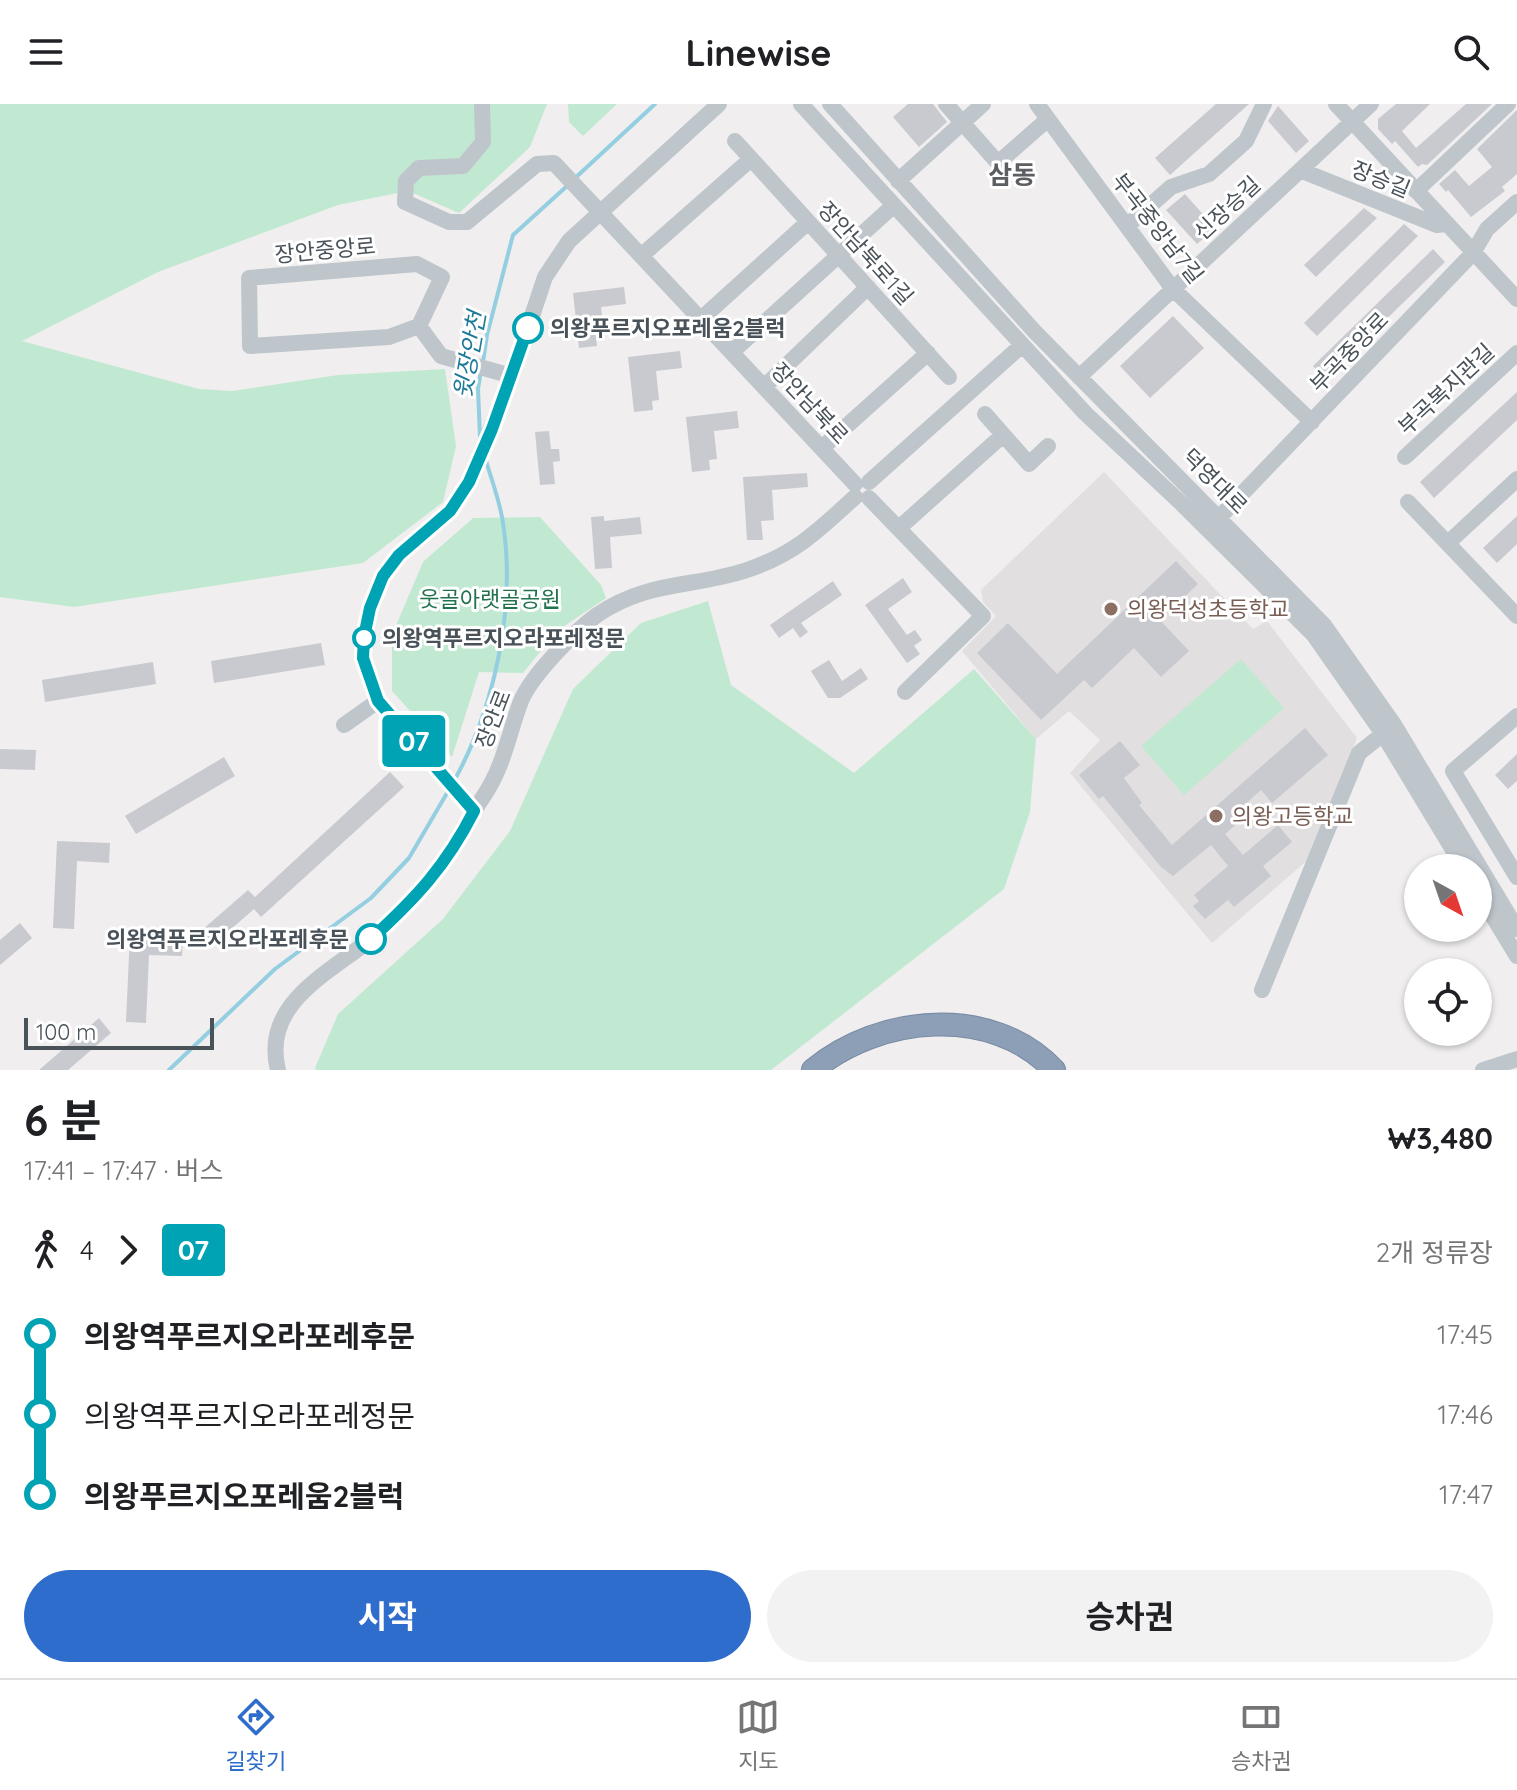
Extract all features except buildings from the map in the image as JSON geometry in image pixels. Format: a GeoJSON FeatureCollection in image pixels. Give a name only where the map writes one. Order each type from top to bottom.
{"type":"FeatureCollection","features":[{"type":"Feature","properties":{"kind":"highway"},"geometry":{"type":"LineString","coordinates":[[813,1070],[860,1040],[907,1026],[948,1024],[1001,1033],[1042,1057],[1054,1070]]}},
{"type":"Feature","properties":{"kind":"highway"},"geometry":{"type":"LineString","coordinates":[[836,1070],[867,1050],[910,1039],[951,1035],[1000,1046],[1039,1070]]}},
{"type":"Feature","properties":{"kind":"street","name":"장안남북로"},"geometry":{"type":"LineString","coordinates":[[482,104],[483,142],[463,166],[419,168],[406,181],[405,202],[449,222],[467,222],[537,164],[554,163],[983,616],[905,692]]}},
{"type":"Feature","properties":{"kind":"street"},"geometry":{"type":"LineString","coordinates":[[469,805],[378,701],[363,658],[370,608],[383,576],[399,555],[450,511],[469,482],[512,376],[545,277],[569,241],[719,104]]}},
{"type":"Feature","properties":{"kind":"street","name":"덕영대로"},"geometry":{"type":"LineString","coordinates":[[801,104],[1085,413],[1214,524],[1324,625],[1393,723],[1517,929]]}},
{"type":"Feature","properties":{"kind":"street","name":"덕영대로"},"geometry":{"type":"LineString","coordinates":[[830,104],[1313,634],[1383,734],[1456,854]]}},
{"type":"Feature","properties":{"kind":"street"},"geometry":{"type":"LineString","coordinates":[[946,104],[998,163],[1048,119]]}},
{"type":"Feature","properties":{"kind":"street"},"geometry":{"type":"LineString","coordinates":[[898,181],[983,104]]}},
{"type":"Feature","properties":{"kind":"street","name":"부곡중앙남7길"},"geometry":{"type":"LineString","coordinates":[[1037,104],[1173,289],[1312,422]]}},
{"type":"Feature","properties":{"kind":"street"},"geometry":{"type":"LineString","coordinates":[[1127,226],[1171,187],[1209,174],[1228,158],[1246,141],[1264,104]]}},
{"type":"Feature","properties":{"kind":"street","name":"장승길"},"geometry":{"type":"LineString","coordinates":[[1336,104],[1473,253]]}},
{"type":"Feature","properties":{"kind":"street","name":"신장승길"},"geometry":{"type":"LineString","coordinates":[[1079,377],[1371,104]]}},
{"type":"Feature","properties":{"kind":"street"},"geometry":{"type":"LineString","coordinates":[[1416,191],[1508,104]]}},
{"type":"Feature","properties":{"kind":"street","name":"장안남북로1길"},"geometry":{"type":"LineString","coordinates":[[735,141],[949,377]]}},
{"type":"Feature","properties":{"kind":"street"},"geometry":{"type":"LineString","coordinates":[[641,256],[751,159]]}},
{"type":"Feature","properties":{"kind":"street","name":"장승길"},"geometry":{"type":"LineString","coordinates":[[1300,170],[1437,225],[1446,224]]}},
{"type":"Feature","properties":{"kind":"street","name":"부곡중앙로"},"geometry":{"type":"LineString","coordinates":[[1214,524],[1473,253],[1487,229],[1517,202]]}},
{"type":"Feature","properties":{"kind":"street"},"geometry":{"type":"LineString","coordinates":[[732,352],[893,206]]}},
{"type":"Feature","properties":{"kind":"street"},"geometry":{"type":"LineString","coordinates":[[701,319],[808,222]]}},
{"type":"Feature","properties":{"kind":"street"},"geometry":{"type":"LineString","coordinates":[[1473,253],[1517,299]]}},
{"type":"Feature","properties":{"kind":"street","name":"장안중앙로"},"geometry":{"type":"LineString","coordinates":[[417,264],[442,277],[419,326],[389,337],[250,346],[249,278],[417,264]]}},
{"type":"Feature","properties":{"kind":"street"},"geometry":{"type":"LineString","coordinates":[[764,387],[868,287]]}},
{"type":"Feature","properties":{"kind":"street"},"geometry":{"type":"LineString","coordinates":[[419,326],[441,356],[512,376]]}},
{"type":"Feature","properties":{"kind":"street","name":"장안로"},"geometry":{"type":"LineString","coordinates":[[278,1070],[273,1051],[278,1028],[293,1004],[323,972],[383,928],[454,850],[469,805],[494,779],[523,697],[545,665],[595,617],[627,598],[651,589],[744,571],[778,558],[807,541],[1021,346]]}},
{"type":"Feature","properties":{"kind":"street"},"geometry":{"type":"LineString","coordinates":[[822,448],[928,353]]}},
{"type":"Feature","properties":{"kind":"street","name":"부곡복지관길"},"geometry":{"type":"LineString","coordinates":[[1405,457],[1517,353]]}},
{"type":"Feature","properties":{"kind":"street"},"geometry":{"type":"LineString","coordinates":[[985,414],[1029,464],[1048,446]]}},
{"type":"Feature","properties":{"kind":"street"},"geometry":{"type":"LineString","coordinates":[[899,528],[1003,435]]}},
{"type":"Feature","properties":{"kind":"street"},"geometry":{"type":"LineString","coordinates":[[1448,543],[1517,479]]}},
{"type":"Feature","properties":{"kind":"street"},"geometry":{"type":"LineString","coordinates":[[1408,502],[1515,610]]}},
{"type":"Feature","properties":{"kind":"street"},"geometry":{"type":"LineString","coordinates":[[344,725],[378,701]]}},
{"type":"Feature","properties":{"kind":"street"},"geometry":{"type":"LineString","coordinates":[[1517,716],[1453,771],[1510,850],[1517,877]]}},
{"type":"Feature","properties":{"kind":"street"},"geometry":{"type":"LineString","coordinates":[[1262,990],[1359,753],[1383,734]]}},
{"type":"Feature","properties":{"kind":"street"},"geometry":{"type":"LineString","coordinates":[[1492,915],[1517,956]]}},
{"type":"Feature","properties":{"kind":"street"},"geometry":{"type":"LineString","coordinates":[[1483,1070],[1517,1059]]}},
{"type":"Feature","properties":{"kind":"shaded area"},"geometry":{"type":"Polygon","coordinates":[[[1104,472],[1253,629],[1267,621],[1357,738],[1310,858],[1212,943],[1070,773],[1100,740],[1069,711],[1036,739],[962,651],[996,616],[983,602],[981,590],[1104,472]]]}},
{"type":"Feature","properties":{"kind":"green space"},"geometry":{"type":"Polygon","coordinates":[[[0,104],[547,104],[530,147],[459,213],[408,191],[338,205],[158,272],[22,341],[199,389],[232,391],[338,375],[445,369],[456,446],[443,502],[363,563],[74,607],[0,597],[0,104]]]}},
{"type":"Feature","properties":{"kind":"green space"},"geometry":{"type":"Polygon","coordinates":[[[568,104],[617,104],[583,136],[569,122],[568,104]]]}},
{"type":"Feature","properties":{"kind":"green space","name":"웃골아랫골공원"},"geometry":{"type":"Polygon","coordinates":[[[540,517],[601,585],[606,598],[557,631],[523,673],[479,672],[452,757],[392,691],[392,635],[423,562],[473,518],[540,517]]]}},
{"type":"Feature","properties":{"kind":"green space"},"geometry":{"type":"Polygon","coordinates":[[[708,601],[731,685],[854,773],[974,669],[1036,739],[1030,812],[1004,889],[771,1070],[316,1070],[338,1014],[443,919],[510,831],[573,689],[641,623],[708,601]]]}},
{"type":"Feature","properties":{"kind":"green space"},"geometry":{"type":"Polygon","coordinates":[[[1241,659],[1284,708],[1184,795],[1141,746],[1241,659]]]}},
{"type":"Feature","properties":{"kind":"waterway","name":"윗장안천"},"geometry":{"type":"LineString","coordinates":[[573,180],[655,104]]}},
{"type":"Feature","properties":{"kind":"waterway","name":"윗장안천"},"geometry":{"type":"LineString","coordinates":[[483,362],[513,235],[567,186]]}},
{"type":"Feature","properties":{"kind":"waterway","name":"윗장안천"},"geometry":{"type":"LineString","coordinates":[[480,437],[478,389],[481,370]]}},
{"type":"Feature","properties":{"kind":"waterway","name":"윗장안천"},"geometry":{"type":"LineString","coordinates":[[454,781],[481,721],[499,656],[504,622],[507,588],[503,523],[485,457]]}},
{"type":"Feature","properties":{"kind":"waterway","name":"윗장안천"},"geometry":{"type":"LineString","coordinates":[[169,1070],[275,969],[371,898],[409,858],[450,788]]}},
{"type":"Feature","properties":{"kind":"bus line","name":"07"},"geometry":{"type":"LineString","coordinates":[[371,939],[428,882],[454,850],[474,811],[378,701],[363,658],[370,608],[383,576],[399,555],[450,511],[469,482],[492,429],[528,328]]}},
{"type":"Feature","properties":{"kind":"place","name":"의왕푸르지오포레움2블럭"},"geometry":{"type":"Point","coordinates":[528,328]}},
{"type":"Feature","properties":{"kind":"place","name":"의왕덕성초등학교"},"geometry":{"type":"Point","coordinates":[1111,609]}},
{"type":"Feature","properties":{"kind":"place","name":"의왕역푸르지오라포레정문"},"geometry":{"type":"Point","coordinates":[364,638]}},
{"type":"Feature","properties":{"kind":"place","name":"의왕고등학교"},"geometry":{"type":"Point","coordinates":[1216,816]}},
{"type":"Feature","properties":{"kind":"place","name":"의왕역푸르지오라포레후문"},"geometry":{"type":"Point","coordinates":[371,939]}},
{"type":"Feature","properties":{"kind":"district","name":"삼동"},"geometry":{"type":"Point","coordinates":[1012,175]}}]}
